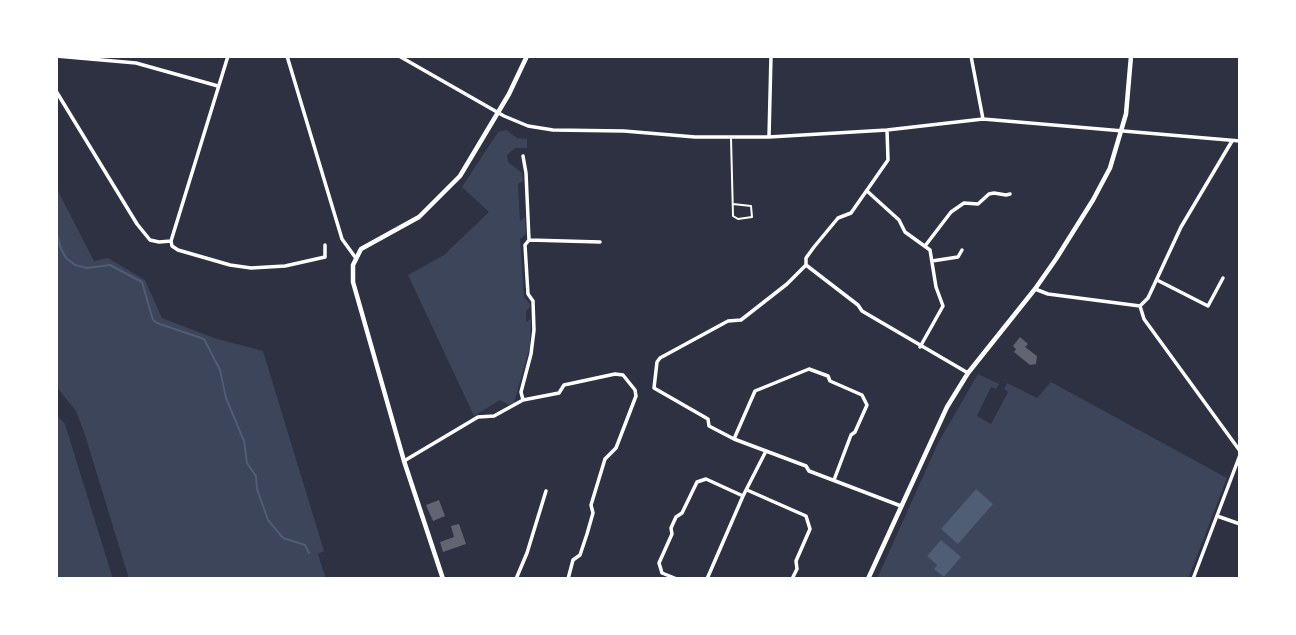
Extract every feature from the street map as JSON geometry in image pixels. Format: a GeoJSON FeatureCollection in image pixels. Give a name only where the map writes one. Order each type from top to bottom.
{"type":"FeatureCollection","features":[{"type":"Feature","properties":{"kind":"main road"},"geometry":{"type":"LineString","coordinates":[[443,579],[404,461],[353,282],[355,257],[369,243],[419,217],[443,195],[471,161],[527,56]]}},
{"type":"Feature","properties":{"kind":"main road"},"geometry":{"type":"LineString","coordinates":[[868,579],[939,422],[968,373],[1035,289],[1093,200],[1110,167],[1126,114],[1131,56]]}},
{"type":"Feature","properties":{"kind":"street"},"geometry":{"type":"LineString","coordinates":[[56,56],[136,62],[218,86]]}},
{"type":"Feature","properties":{"kind":"street"},"geometry":{"type":"LineString","coordinates":[[136,62],[138,56]]}},
{"type":"Feature","properties":{"kind":"street"},"geometry":{"type":"LineString","coordinates":[[228,56],[171,241],[172,246],[230,265],[251,268],[285,266],[325,257],[325,245]]}},
{"type":"Feature","properties":{"kind":"street"},"geometry":{"type":"LineString","coordinates":[[287,56],[342,239],[355,257]]}},
{"type":"Feature","properties":{"kind":"street"},"geometry":{"type":"LineString","coordinates":[[399,56],[498,113],[528,126],[553,130],[731,137],[887,130],[983,119],[1240,141]]}},
{"type":"Feature","properties":{"kind":"street"},"geometry":{"type":"LineString","coordinates":[[769,136],[771,56]]}},
{"type":"Feature","properties":{"kind":"street"},"geometry":{"type":"LineString","coordinates":[[971,56],[983,119]]}},
{"type":"Feature","properties":{"kind":"street"},"geometry":{"type":"LineString","coordinates":[[56,91],[137,224],[150,240],[171,241]]}},
{"type":"Feature","properties":{"kind":"street"},"geometry":{"type":"LineString","coordinates":[[887,130],[888,160],[851,214],[838,218],[822,237],[806,258],[806,265],[787,284],[741,320],[728,321],[660,358],[654,385],[656,390],[708,419],[709,426],[734,439],[752,447],[756,445],[806,466],[809,471],[901,506]]}},
{"type":"Feature","properties":{"kind":"street"},"geometry":{"type":"LineString","coordinates":[[1140,306],[1148,298],[1181,227],[1232,140]]}},
{"type":"Feature","properties":{"kind":"street"},"geometry":{"type":"LineString","coordinates":[[523,156],[529,240],[525,245],[528,294],[533,300],[534,330],[521,392],[523,400]]}},
{"type":"Feature","properties":{"kind":"street"},"geometry":{"type":"LineString","coordinates":[[867,191],[900,220],[905,232],[930,250],[936,287],[943,306],[920,347]]}},
{"type":"Feature","properties":{"kind":"street"},"geometry":{"type":"LineString","coordinates":[[925,246],[951,212],[964,203],[978,204],[994,193],[1010,194]]}},
{"type":"Feature","properties":{"kind":"street"},"geometry":{"type":"LineString","coordinates":[[529,240],[600,242]]}},
{"type":"Feature","properties":{"kind":"street"},"geometry":{"type":"LineString","coordinates":[[932,261],[958,257],[962,250]]}},
{"type":"Feature","properties":{"kind":"street"},"geometry":{"type":"LineString","coordinates":[[806,265],[858,305],[862,312],[968,373]]}},
{"type":"Feature","properties":{"kind":"street"},"geometry":{"type":"LineString","coordinates":[[1157,280],[1208,306],[1223,278]]}},
{"type":"Feature","properties":{"kind":"street"},"geometry":{"type":"LineString","coordinates":[[1035,289],[1048,294],[1140,306]]}},
{"type":"Feature","properties":{"kind":"street"},"geometry":{"type":"LineString","coordinates":[[1140,306],[1144,319],[1240,453],[1193,579]]}},
{"type":"Feature","properties":{"kind":"street"},"geometry":{"type":"LineString","coordinates":[[734,439],[755,391],[809,369],[828,376],[830,381],[862,395],[867,405],[856,432],[851,435],[834,480]]}},
{"type":"Feature","properties":{"kind":"street"},"geometry":{"type":"LineString","coordinates":[[404,461],[478,417],[494,416],[523,400],[559,393],[564,385],[615,374],[623,375],[636,393],[616,448],[605,459],[591,505],[593,513],[590,523],[580,555],[573,560],[568,579]]}},
{"type":"Feature","properties":{"kind":"street"},"geometry":{"type":"LineString","coordinates":[[707,579],[743,496],[767,450]]}},
{"type":"Feature","properties":{"kind":"street"},"geometry":{"type":"LineString","coordinates":[[677,579],[662,573],[659,563],[676,517],[682,513],[697,482],[706,479],[743,496]]}},
{"type":"Feature","properties":{"kind":"street"},"geometry":{"type":"LineString","coordinates":[[747,490],[806,516],[810,528],[796,561],[797,569],[792,579]]}},
{"type":"Feature","properties":{"kind":"street"},"geometry":{"type":"LineString","coordinates":[[516,579],[546,491]]}},
{"type":"Feature","properties":{"kind":"street"},"geometry":{"type":"LineString","coordinates":[[1217,516],[1240,524]]}},
{"type":"Feature","properties":{"kind":"lane"},"geometry":{"type":"LineString","coordinates":[[731,137],[733,216],[738,219],[752,217],[751,206],[733,204]]}},
{"type":"Feature","properties":{"kind":"shaded area"},"geometry":{"type":"Polygon","coordinates":[[[506,130],[517,138],[527,139],[527,148],[515,148],[507,155],[508,162],[522,173],[523,181],[518,184],[520,221],[525,217],[526,234],[520,239],[524,297],[530,304],[526,311],[526,322],[531,319],[530,346],[514,403],[509,405],[500,400],[474,416],[408,275],[444,255],[489,212],[462,187],[498,132],[506,130]]]}},
{"type":"Feature","properties":{"kind":"shaded area"},"geometry":{"type":"Polygon","coordinates":[[[56,187],[94,261],[108,258],[145,280],[162,318],[214,338],[263,351],[324,551],[318,554],[326,579],[129,579],[76,411],[56,386],[56,187]]]}},
{"type":"Feature","properties":{"kind":"shaded area"},"geometry":{"type":"Polygon","coordinates":[[[978,374],[999,384],[996,389],[991,387],[977,416],[991,424],[1008,392],[1004,389],[1007,383],[1037,398],[1051,382],[1227,478],[1188,579],[877,579],[938,443],[978,374]]]}},
{"type":"Feature","properties":{"kind":"shaded area"},"geometry":{"type":"Polygon","coordinates":[[[56,414],[65,424],[113,579],[56,579],[56,414]]]}},
{"type":"Feature","properties":{"kind":"shaded area"},"geometry":{"type":"Polygon","coordinates":[[[976,489],[993,504],[958,544],[941,529],[976,489]]]}},
{"type":"Feature","properties":{"kind":"shaded area"},"geometry":{"type":"Polygon","coordinates":[[[941,540],[961,557],[944,577],[934,569],[937,565],[927,556],[941,540]]]}},
{"type":"Feature","properties":{"kind":"building"},"geometry":{"type":"Polygon","coordinates":[[[1020,337],[1028,344],[1025,347],[1037,356],[1036,364],[1030,365],[1014,352],[1016,349],[1013,346],[1020,337]]]}},
{"type":"Feature","properties":{"kind":"building"},"geometry":{"type":"Polygon","coordinates":[[[439,500],[445,516],[433,521],[426,505],[439,500]]]}},
{"type":"Feature","properties":{"kind":"building"},"geometry":{"type":"Polygon","coordinates":[[[459,524],[466,544],[443,552],[440,542],[454,537],[451,526],[459,524]]]}},
{"type":"Feature","properties":{"kind":"waterway"},"geometry":{"type":"LineString","coordinates":[[56,231],[66,258],[75,265],[87,268],[110,265],[142,282],[153,320],[204,339],[220,370],[226,398],[244,441],[247,463],[256,476],[257,489],[268,520],[283,538],[305,545],[309,553]]}}]}
